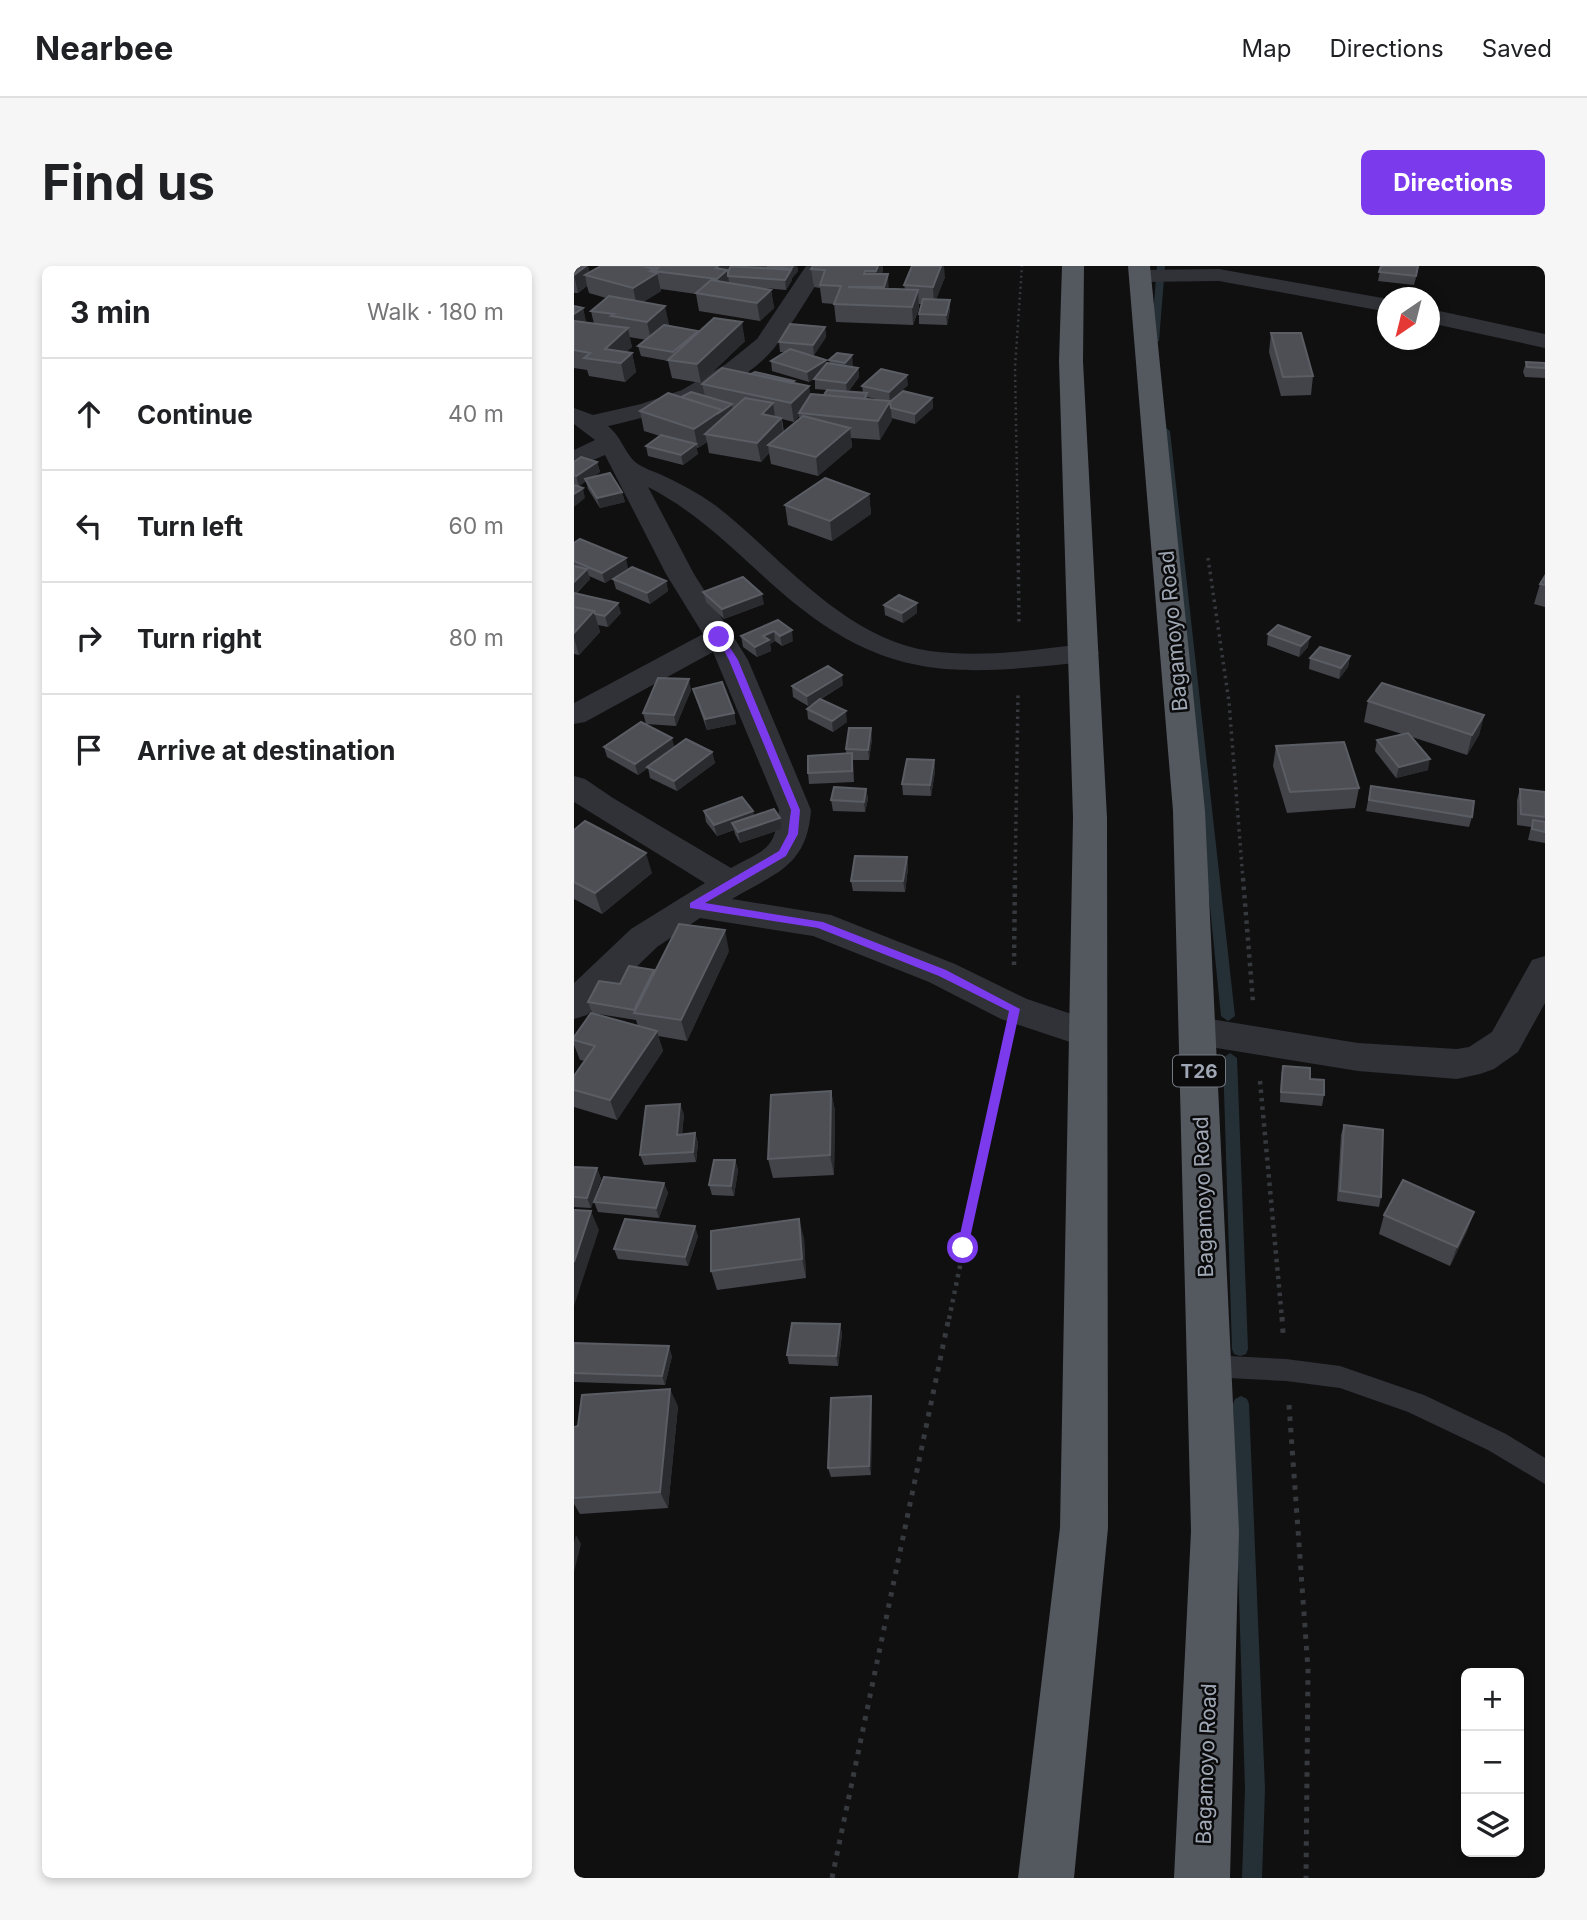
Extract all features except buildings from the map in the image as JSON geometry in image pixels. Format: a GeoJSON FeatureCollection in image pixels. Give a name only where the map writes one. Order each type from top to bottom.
{"type":"FeatureCollection","features":[{"type":"Feature","properties":{"kind":"highway"},"geometry":{"type":"LineString","coordinates":[[1046,1878],[1084,1528],[1090,818],[1071,360],[1073,266]]}},
{"type":"Feature","properties":{"kind":"highway","name":"Bagamoyo Road"},"geometry":{"type":"LineString","coordinates":[[1140,271],[1189,811],[1198,1031],[1215,1531],[1202,1878]]}},
{"type":"Feature","properties":{"kind":"street"},"geometry":{"type":"LineString","coordinates":[[574,460],[599,437],[648,410],[680,399],[734,369],[765,344],[817,266]]}},
{"type":"Feature","properties":{"kind":"street"},"geometry":{"type":"LineString","coordinates":[[1140,271],[1219,275],[1377,304]]}},
{"type":"Feature","properties":{"kind":"street"},"geometry":{"type":"LineString","coordinates":[[1440,318],[1545,341]]}},
{"type":"Feature","properties":{"kind":"street"},"geometry":{"type":"LineString","coordinates":[[574,1005],[644,938],[783,853],[793,834],[795,810],[733,660],[599,437]]}},
{"type":"Feature","properties":{"kind":"street"},"geometry":{"type":"LineString","coordinates":[[599,437],[715,517],[832,621],[874,643],[909,655],[939,661],[1019,659],[1083,653]]}},
{"type":"Feature","properties":{"kind":"street"},"geometry":{"type":"LineString","coordinates":[[574,715],[719,637]]}},
{"type":"Feature","properties":{"kind":"street"},"geometry":{"type":"LineString","coordinates":[[574,786],[601,806],[732,884]]}},
{"type":"Feature","properties":{"kind":"street"},"geometry":{"type":"LineString","coordinates":[[694,905],[819,924],[943,973],[1014,1009],[1088,1034]]}},
{"type":"Feature","properties":{"kind":"street"},"geometry":{"type":"LineString","coordinates":[[1198,1031],[1358,1057],[1457,1064],[1480,1059],[1505,1042],[1545,969]]}},
{"type":"Feature","properties":{"kind":"lane"},"geometry":{"type":"LineString","coordinates":[[1209,1366],[1286,1370],[1340,1377],[1415,1403],[1497,1442],[1545,1472]]}},
{"type":"Feature","properties":{"kind":"path"},"geometry":{"type":"LineString","coordinates":[[832,1878],[1014,1009],[1019,659],[1014,367],[1022,266]]}},
{"type":"Feature","properties":{"kind":"waterway"},"geometry":{"type":"LineString","coordinates":[[1155,341],[1161,266]]}},
{"type":"Feature","properties":{"kind":"waterway"},"geometry":{"type":"LineString","coordinates":[[1166,431],[1228,1016]]}},
{"type":"Feature","properties":{"kind":"waterway"},"geometry":{"type":"LineString","coordinates":[[1230,1058],[1240,1349]]}},
{"type":"Feature","properties":{"kind":"waterway"},"geometry":{"type":"LineString","coordinates":[[1241,1404],[1255,1789],[1252,1878]]}},
{"type":"Feature","properties":{"kind":"route"},"geometry":{"type":"LineString","coordinates":[[719,637],[733,660],[795,810],[793,834],[783,853],[694,905],[819,924],[943,973],[1014,1009],[963,1248]]}}]}
